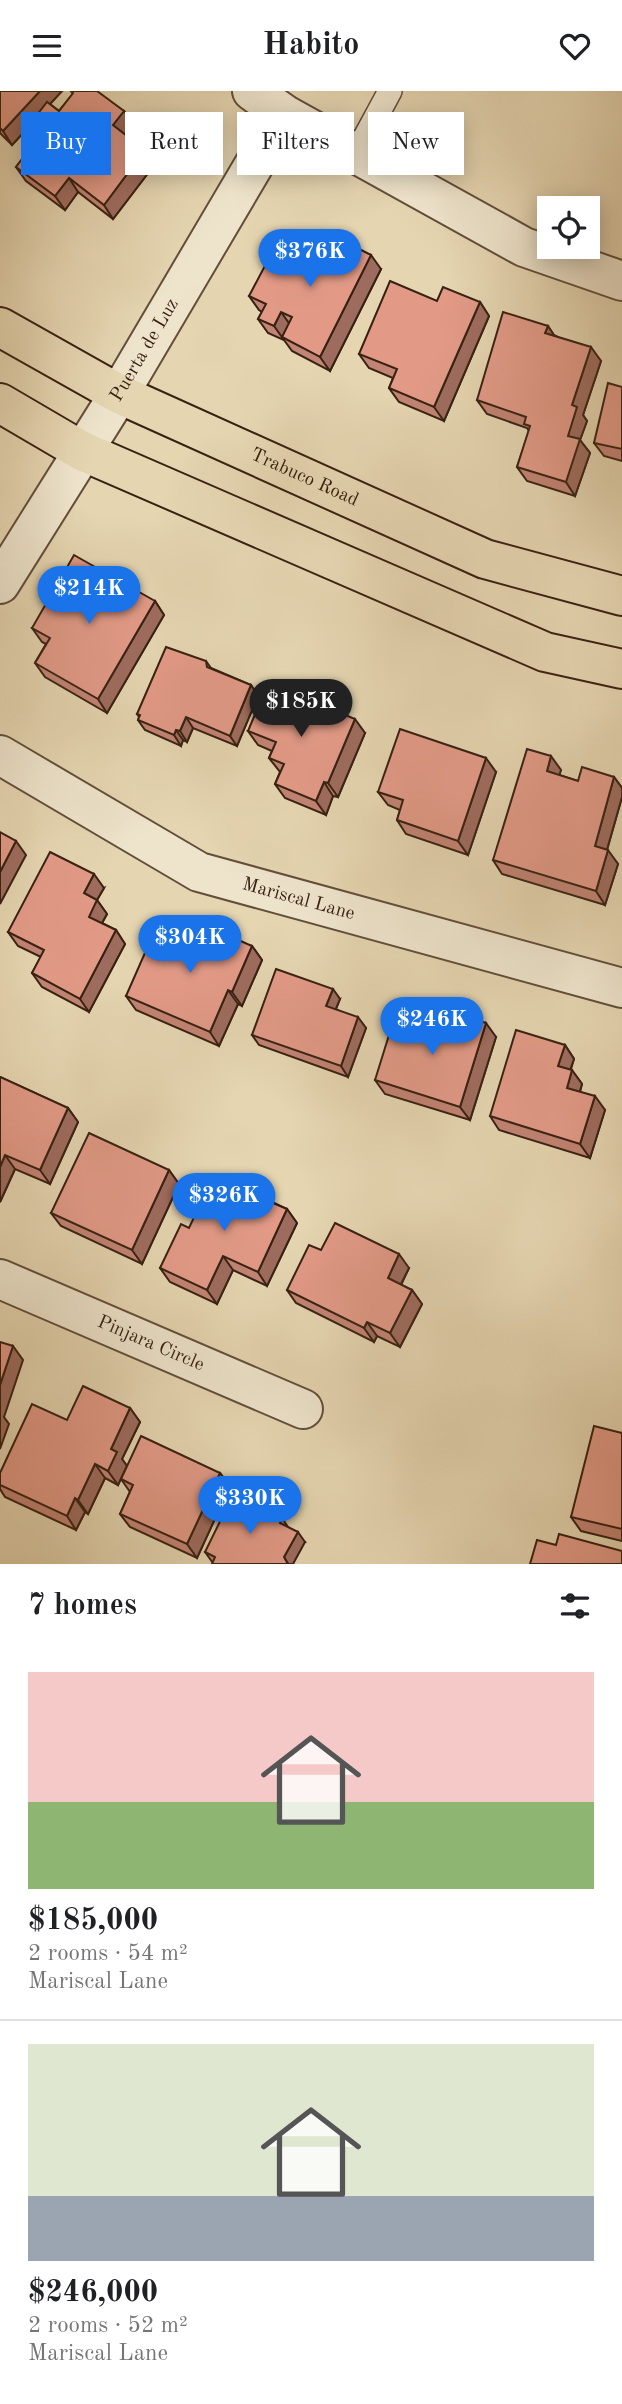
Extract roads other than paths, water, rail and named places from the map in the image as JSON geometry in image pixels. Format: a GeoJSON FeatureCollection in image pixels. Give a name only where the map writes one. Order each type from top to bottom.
{"type":"FeatureCollection","features":[{"type":"Feature","properties":{"kind":"main road","name":"Trabuco Road"},"geometry":{"type":"LineString","coordinates":[[0,327],[118,394],[485,559],[622,596]]}},
{"type":"Feature","properties":{"kind":"main road"},"geometry":{"type":"LineString","coordinates":[[0,403],[82,451],[545,652],[622,669]]}},
{"type":"Feature","properties":{"kind":"street"},"geometry":{"type":"LineString","coordinates":[[253,91],[281,112]]}},
{"type":"Feature","properties":{"kind":"street"},"geometry":{"type":"LineString","coordinates":[[356,154],[524,247],[622,281]]}},
{"type":"Feature","properties":{"kind":"street","name":"Puerta de Luz"},"geometry":{"type":"LineString","coordinates":[[0,584],[118,394],[248,175]]}},
{"type":"Feature","properties":{"kind":"street","name":"Mariscal Lane"},"geometry":{"type":"LineString","coordinates":[[0,755],[199,872],[622,988]]}},
{"type":"Feature","properties":{"kind":"street","name":"Pinjara Circle"},"geometry":{"type":"LineString","coordinates":[[0,1279],[303,1409]]}},
{"type":"Feature","properties":{"kind":"lane"},"geometry":{"type":"LineString","coordinates":[[356,154],[390,91]]}}]}
